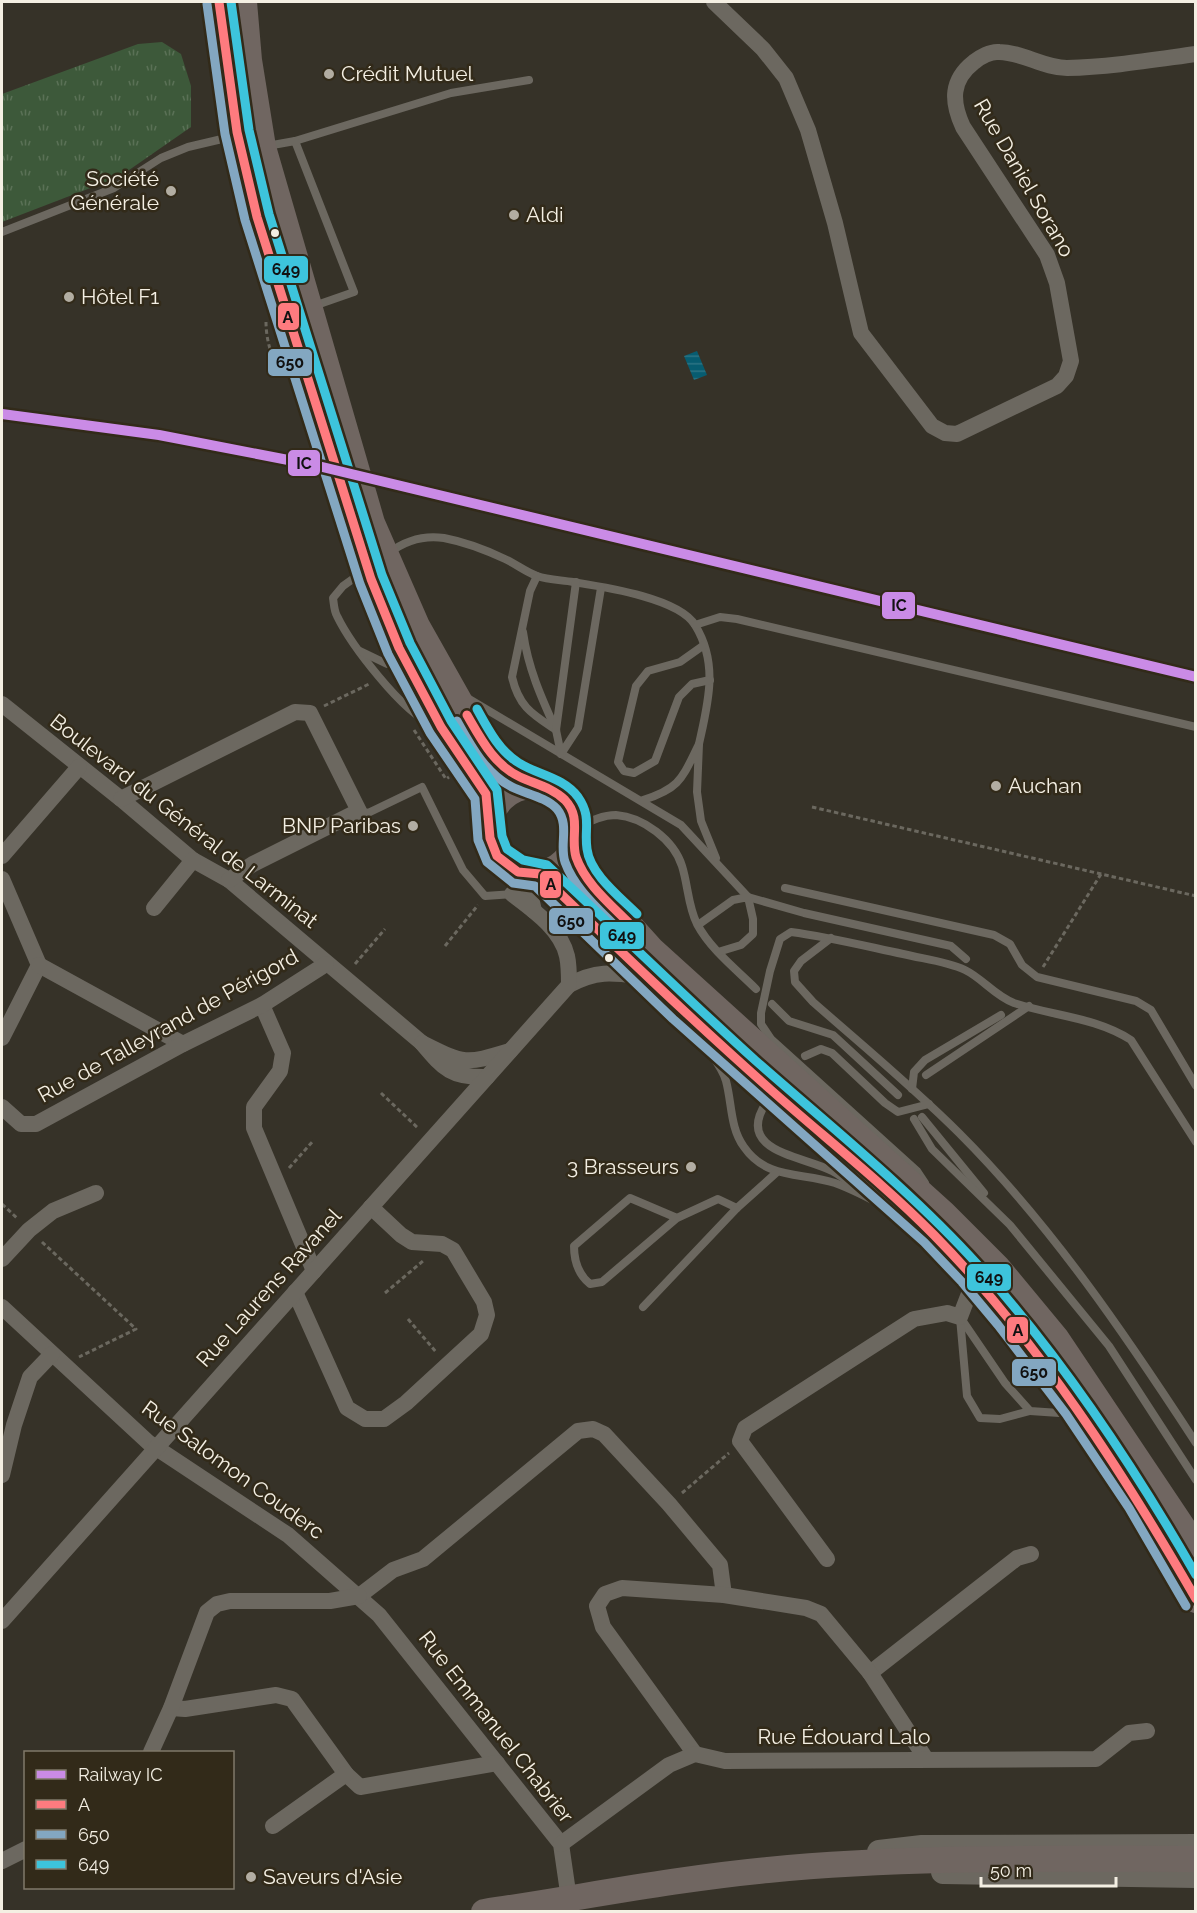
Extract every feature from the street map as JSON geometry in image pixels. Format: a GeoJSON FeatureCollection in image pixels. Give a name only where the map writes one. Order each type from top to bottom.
{"type":"FeatureCollection","features":[{"type":"Feature","properties":{"kind":"main road"},"geometry":{"type":"LineString","coordinates":[[219,2],[237,132],[257,217],[335,432],[372,523],[417,626],[488,752],[510,772],[554,792],[566,801],[573,813],[581,866],[597,889],[652,950],[938,1223],[975,1278],[1035,1349],[1080,1414],[1176,1564],[1196,1600]]}},
{"type":"Feature","properties":{"kind":"main road"},"geometry":{"type":"LineString","coordinates":[[244,2],[249,60],[263,147],[311,307],[335,432],[370,579],[398,644],[441,727],[486,794],[490,838],[497,856],[528,872],[681,1010],[938,1223],[999,1268],[1056,1338],[1195,1546]]}},
{"type":"Feature","properties":{"kind":"main road"},"geometry":{"type":"LineString","coordinates":[[490,819],[504,797],[527,787],[540,787]]}},
{"type":"Feature","properties":{"kind":"main road"},"geometry":{"type":"LineString","coordinates":[[528,872],[560,864],[575,837]]}},
{"type":"Feature","properties":{"kind":"main road"},"geometry":{"type":"LineString","coordinates":[[484,1911],[726,1875],[792,1868],[913,1860],[1196,1859]]}},
{"type":"Feature","properties":{"kind":"street","name":"Rue Daniel Sorano"},"geometry":{"type":"LineString","coordinates":[[714,2],[732,22],[763,48],[786,78],[808,130],[835,223],[861,333],[932,426],[945,433],[957,434],[1057,386],[1066,376],[1071,361],[1057,283],[1047,255],[963,127],[954,108],[955,88],[962,71],[980,57],[999,51],[1062,68],[1103,67],[1196,54]]}},
{"type":"Feature","properties":{"kind":"street","name":"Boulevard du Général de Larminat"},"geometry":{"type":"LineString","coordinates":[[2,704],[193,860],[229,880],[422,1043],[443,1068],[455,1075],[487,1077]]}},
{"type":"Feature","properties":{"kind":"street"},"geometry":{"type":"LineString","coordinates":[[121,799],[295,712],[309,713],[359,812],[253,864],[229,880]]}},
{"type":"Feature","properties":{"kind":"street"},"geometry":{"type":"LineString","coordinates":[[2,856],[79,767]]}},
{"type":"Feature","properties":{"kind":"street"},"geometry":{"type":"LineString","coordinates":[[154,908],[193,860]]}},
{"type":"Feature","properties":{"kind":"street"},"geometry":{"type":"LineString","coordinates":[[528,872],[534,911]]}},
{"type":"Feature","properties":{"kind":"street"},"geometry":{"type":"LineString","coordinates":[[2,879],[39,964],[183,1044]]}},
{"type":"Feature","properties":{"kind":"street"},"geometry":{"type":"LineString","coordinates":[[512,894],[553,930],[567,955],[569,985]]}},
{"type":"Feature","properties":{"kind":"street"},"geometry":{"type":"LineString","coordinates":[[2,1038],[39,964]]}},
{"type":"Feature","properties":{"kind":"street","name":"Rue de Talleyrand de Périgord"},"geometry":{"type":"LineString","coordinates":[[2,1107],[21,1124],[36,1124],[183,1044],[262,1005],[326,964]]}},
{"type":"Feature","properties":{"kind":"street","name":"Rue Laurens Ravanel"},"geometry":{"type":"LineString","coordinates":[[2,1621],[569,985],[586,975],[604,972],[646,977]]}},
{"type":"Feature","properties":{"kind":"street"},"geometry":{"type":"LineString","coordinates":[[262,1005],[284,1053],[280,1071],[254,1107],[254,1128],[314,1271]]}},
{"type":"Feature","properties":{"kind":"street","name":"Boulevard du Général de Larminat"},"geometry":{"type":"LineString","coordinates":[[422,1043],[457,1061],[477,1061],[510,1051]]}},
{"type":"Feature","properties":{"kind":"street"},"geometry":{"type":"LineString","coordinates":[[2,1259],[30,1230],[53,1211],[96,1193]]}},
{"type":"Feature","properties":{"kind":"street"},"geometry":{"type":"LineString","coordinates":[[295,1292],[347,1408],[365,1419],[384,1419],[406,1403],[481,1334],[487,1315],[484,1302],[453,1250],[442,1244],[412,1242],[401,1235],[371,1207]]}},
{"type":"Feature","properties":{"kind":"street"},"geometry":{"type":"LineString","coordinates":[[827,1559],[740,1441],[745,1428],[914,1319],[947,1313],[960,1317],[975,1278]]}},
{"type":"Feature","properties":{"kind":"street","name":"Rue Salomon Couderc"},"geometry":{"type":"LineString","coordinates":[[2,1307],[156,1448],[288,1535],[359,1596]]}},
{"type":"Feature","properties":{"kind":"street"},"geometry":{"type":"LineString","coordinates":[[2,1474],[30,1377],[58,1360]]}},
{"type":"Feature","properties":{"kind":"street"},"geometry":{"type":"LineString","coordinates":[[151,1751],[171,1708],[207,1612],[217,1604],[230,1601],[330,1601],[359,1596],[393,1570],[423,1558],[578,1431],[593,1429],[604,1434],[669,1504],[720,1565],[724,1595]]}},
{"type":"Feature","properties":{"kind":"street"},"geometry":{"type":"LineString","coordinates":[[870,1673],[1017,1558],[1031,1554]]}},
{"type":"Feature","properties":{"kind":"street"},"geometry":{"type":"LineString","coordinates":[[561,1844],[669,1765],[695,1754],[603,1627],[597,1606],[605,1594],[622,1588],[724,1595],[806,1608],[821,1614],[870,1673],[926,1759]]}},
{"type":"Feature","properties":{"kind":"street","name":"Rue Emmanuel Chabrier"},"geometry":{"type":"LineString","coordinates":[[359,1596],[379,1615],[561,1844],[569,1899]]}},
{"type":"Feature","properties":{"kind":"street"},"geometry":{"type":"LineString","coordinates":[[171,1708],[185,1709],[276,1695],[292,1699],[345,1774],[360,1787],[497,1763]]}},
{"type":"Feature","properties":{"kind":"street","name":"Rue Édouard Lalo"},"geometry":{"type":"LineString","coordinates":[[695,1754],[725,1761],[1096,1759],[1130,1733],[1147,1731]]}},
{"type":"Feature","properties":{"kind":"street"},"geometry":{"type":"LineString","coordinates":[[273,1826],[345,1774]]}},
{"type":"Feature","properties":{"kind":"street"},"geometry":{"type":"LineString","coordinates":[[792,1868],[807,1861],[922,1847],[1196,1846]]}},
{"type":"Feature","properties":{"kind":"street"},"geometry":{"type":"LineString","coordinates":[[2,1861],[24,1850]]}},
{"type":"Feature","properties":{"kind":"street"},"geometry":{"type":"LineString","coordinates":[[792,1868],[807,1873],[1007,1872],[1196,1876]]}},
{"type":"Feature","properties":{"kind":"lane"},"geometry":{"type":"LineString","coordinates":[[263,147],[295,141],[451,93],[529,80]]}},
{"type":"Feature","properties":{"kind":"lane"},"geometry":{"type":"LineString","coordinates":[[2,232],[114,188],[161,158],[189,147],[222,140]]}},
{"type":"Feature","properties":{"kind":"lane"},"geometry":{"type":"LineString","coordinates":[[295,141],[354,292],[311,307]]}},
{"type":"Feature","properties":{"kind":"lane"},"geometry":{"type":"LineString","coordinates":[[441,727],[425,721],[369,666],[335,614],[333,598],[343,586],[402,543],[420,538],[443,538],[504,558],[537,576],[576,582],[670,604],[686,614],[695,625],[710,664],[710,680],[699,744],[697,792],[701,821],[719,864]]}},
{"type":"Feature","properties":{"kind":"lane"},"geometry":{"type":"LineString","coordinates":[[537,576],[530,591],[512,677],[515,690],[527,711],[556,730]]}},
{"type":"Feature","properties":{"kind":"lane"},"geometry":{"type":"LineString","coordinates":[[556,730],[576,582]]}},
{"type":"Feature","properties":{"kind":"lane"},"geometry":{"type":"LineString","coordinates":[[561,754],[578,729],[601,588]]}},
{"type":"Feature","properties":{"kind":"lane"},"geometry":{"type":"LineString","coordinates":[[695,625],[720,617],[737,619],[1196,727]]}},
{"type":"Feature","properties":{"kind":"lane"},"geometry":{"type":"LineString","coordinates":[[523,624],[526,657],[534,682],[556,730],[561,754]]}},
{"type":"Feature","properties":{"kind":"lane"},"geometry":{"type":"LineString","coordinates":[[356,648],[375,660],[387,664],[397,659],[398,644]]}},
{"type":"Feature","properties":{"kind":"lane"},"geometry":{"type":"LineString","coordinates":[[704,645],[680,663],[648,671],[636,686],[618,762],[624,771],[634,773],[655,761],[679,697],[692,684],[710,680]]}},
{"type":"Feature","properties":{"kind":"lane"},"geometry":{"type":"LineString","coordinates":[[440,669],[477,706],[643,800],[681,825],[748,897],[753,918],[753,934],[741,945],[718,952]]}},
{"type":"Feature","properties":{"kind":"lane"},"geometry":{"type":"LineString","coordinates":[[643,800],[664,794],[679,783],[699,744]]}},
{"type":"Feature","properties":{"kind":"lane"},"geometry":{"type":"LineString","coordinates":[[359,812],[368,813],[422,787],[463,870],[485,896],[512,894],[528,872]]}},
{"type":"Feature","properties":{"kind":"lane"},"geometry":{"type":"LineString","coordinates":[[575,837],[600,817],[616,815],[637,820],[669,842],[681,864],[698,925],[718,952],[756,989]]}},
{"type":"Feature","properties":{"kind":"lane"},"geometry":{"type":"LineString","coordinates":[[785,888],[994,935],[1010,944],[1022,965],[1037,977],[1136,1001],[1151,1010],[1196,1086]]}},
{"type":"Feature","properties":{"kind":"lane"},"geometry":{"type":"LineString","coordinates":[[698,925],[734,900],[748,897],[804,913],[951,946],[966,959]]}},
{"type":"Feature","properties":{"kind":"lane"},"geometry":{"type":"LineString","coordinates":[[938,1223],[917,1171],[771,1039],[761,1024],[761,1013],[770,970],[780,939],[791,932],[831,938],[966,970],[987,988],[1012,1002],[1072,1016],[1118,1032],[1131,1040],[1196,1142]]}},
{"type":"Feature","properties":{"kind":"lane"},"geometry":{"type":"LineString","coordinates":[[831,938],[801,962],[794,971],[795,982],[813,1002],[912,1089],[922,1112],[932,1149],[1010,1225],[1108,1346],[1196,1480]]}},
{"type":"Feature","properties":{"kind":"lane"},"geometry":{"type":"LineString","coordinates":[[772,1004],[789,1022],[833,1035],[895,1090]]}},
{"type":"Feature","properties":{"kind":"lane"},"geometry":{"type":"LineString","coordinates":[[926,1075],[1029,1006]]}},
{"type":"Feature","properties":{"kind":"lane"},"geometry":{"type":"LineString","coordinates":[[681,1010],[726,1080],[731,1114],[743,1146],[758,1164],[776,1173],[832,1182],[938,1223]]}},
{"type":"Feature","properties":{"kind":"lane"},"geometry":{"type":"LineString","coordinates":[[912,1089],[914,1071],[925,1060],[1001,1016]]}},
{"type":"Feature","properties":{"kind":"lane"},"geometry":{"type":"LineString","coordinates":[[805,1056],[821,1049],[832,1053],[885,1103],[898,1112],[922,1112],[987,1162],[1116,1320],[1196,1443]]}},
{"type":"Feature","properties":{"kind":"lane"},"geometry":{"type":"LineString","coordinates":[[766,1103],[759,1115],[758,1127],[763,1138],[777,1152],[831,1170],[863,1194]]}},
{"type":"Feature","properties":{"kind":"lane"},"geometry":{"type":"LineString","coordinates":[[643,1307],[737,1208],[776,1173]]}},
{"type":"Feature","properties":{"kind":"lane"},"geometry":{"type":"LineString","coordinates":[[677,1218],[630,1198],[574,1246],[574,1257],[582,1278],[590,1284],[602,1282],[677,1218],[718,1199],[737,1208]]}},
{"type":"Feature","properties":{"kind":"lane"},"geometry":{"type":"LineString","coordinates":[[960,1317],[1005,1383],[1030,1411]]}},
{"type":"Feature","properties":{"kind":"lane"},"geometry":{"type":"LineString","coordinates":[[960,1317],[966,1396],[980,1418],[1000,1419],[1030,1411],[1080,1414]]}},
{"type":"Feature","properties":{"kind":"path"},"geometry":{"type":"LineString","coordinates":[[309,713],[382,677]]}},
{"type":"Feature","properties":{"kind":"path"},"geometry":{"type":"LineString","coordinates":[[812,807],[1196,896]]}},
{"type":"Feature","properties":{"kind":"path"},"geometry":{"type":"LineString","coordinates":[[1040,972],[1101,874]]}},
{"type":"Feature","properties":{"kind":"path"},"geometry":{"type":"LineString","coordinates":[[445,946],[485,896]]}},
{"type":"Feature","properties":{"kind":"path"},"geometry":{"type":"LineString","coordinates":[[344,978],[385,929]]}},
{"type":"Feature","properties":{"kind":"path"},"geometry":{"type":"LineString","coordinates":[[381,1093],[430,1140]]}},
{"type":"Feature","properties":{"kind":"path"},"geometry":{"type":"LineString","coordinates":[[276,1182],[314,1140]]}},
{"type":"Feature","properties":{"kind":"path"},"geometry":{"type":"LineString","coordinates":[[2,1204],[136,1329],[58,1360]]}},
{"type":"Feature","properties":{"kind":"path"},"geometry":{"type":"LineString","coordinates":[[385,1293],[442,1244]]}},
{"type":"Feature","properties":{"kind":"path"},"geometry":{"type":"LineString","coordinates":[[408,1319],[447,1366]]}},
{"type":"Feature","properties":{"kind":"path"},"geometry":{"type":"LineString","coordinates":[[669,1504],[740,1441]]}},
{"type":"Feature","properties":{"kind":"green space"},"geometry":{"type":"Polygon","coordinates":[[[162,42],[181,54],[191,86],[191,127],[119,177],[2,222],[2,94],[138,44],[162,42]]]}},
{"type":"Feature","properties":{"kind":"water"},"geometry":{"type":"Polygon","coordinates":[[[697,351],[707,375],[694,380],[684,356],[697,351]]]}},
{"type":"Feature","properties":{"kind":"rail line","name":"IC"},"geometry":{"type":"LineString","coordinates":[[2,414],[159,435],[314,465],[1196,677]]}},
{"type":"Feature","properties":{"kind":"transit line","name":"A"},"geometry":{"type":"LineString","coordinates":[[219,2],[237,132],[257,217],[371,579],[399,648],[441,727],[486,794],[490,838],[497,856],[518,872],[540,874],[712,1037],[874,1179],[934,1235],[1009,1319],[1076,1408],[1138,1502],[1196,1599]]}},
{"type":"Feature","properties":{"kind":"transit line","name":"649"},"geometry":{"type":"LineString","coordinates":[[231,2],[249,130],[269,214],[382,575],[410,643],[451,721],[497,790],[502,836],[507,849],[523,860],[547,865],[756,1061],[926,1211],[978,1265],[1068,1375],[1122,1453],[1196,1575]]}},
{"type":"Feature","properties":{"kind":"transit line","name":"650"},"geometry":{"type":"LineString","coordinates":[[207,4],[225,134],[245,220],[360,584],[388,654],[430,733],[475,799],[478,840],[487,862],[513,883],[535,886],[673,1019],[924,1242],[962,1282],[1066,1414],[1129,1508],[1186,1606]]}},
{"type":"Feature","properties":{"kind":"transit line","name":"649"},"geometry":{"type":"LineString","coordinates":[[477,709],[495,739],[512,758],[565,785],[578,797],[585,811],[589,858],[600,876],[637,914]]}},
{"type":"Feature","properties":{"kind":"transit line","name":"A"},"geometry":{"type":"LineString","coordinates":[[467,715],[489,750],[503,766],[520,777],[555,792],[565,800],[573,814],[575,850],[580,866],[598,892],[628,922]]}},
{"type":"Feature","properties":{"kind":"transit line","name":"650"},"geometry":{"type":"LineString","coordinates":[[457,721],[486,767],[512,787],[542,799],[557,809],[563,822],[563,855],[569,872],[589,899],[619,930]]}},
{"type":"Feature","properties":{"kind":"place","name":"Crédit Mutuel"},"geometry":{"type":"Point","coordinates":[329,74]}},
{"type":"Feature","properties":{"kind":"place","name":"Société Générale"},"geometry":{"type":"Point","coordinates":[171,191]}},
{"type":"Feature","properties":{"kind":"place","name":"Aldi"},"geometry":{"type":"Point","coordinates":[514,215]}},
{"type":"Feature","properties":{"kind":"place","name":"Hôtel F1"},"geometry":{"type":"Point","coordinates":[69,297]}},
{"type":"Feature","properties":{"kind":"place","name":"Auchan"},"geometry":{"type":"Point","coordinates":[996,786]}},
{"type":"Feature","properties":{"kind":"place","name":"BNP Paribas"},"geometry":{"type":"Point","coordinates":[413,826]}},
{"type":"Feature","properties":{"kind":"place","name":"3 Brasseurs"},"geometry":{"type":"Point","coordinates":[691,1167]}},
{"type":"Feature","properties":{"kind":"place","name":"Saveurs d'Asie"},"geometry":{"type":"Point","coordinates":[251,1877]}}]}
